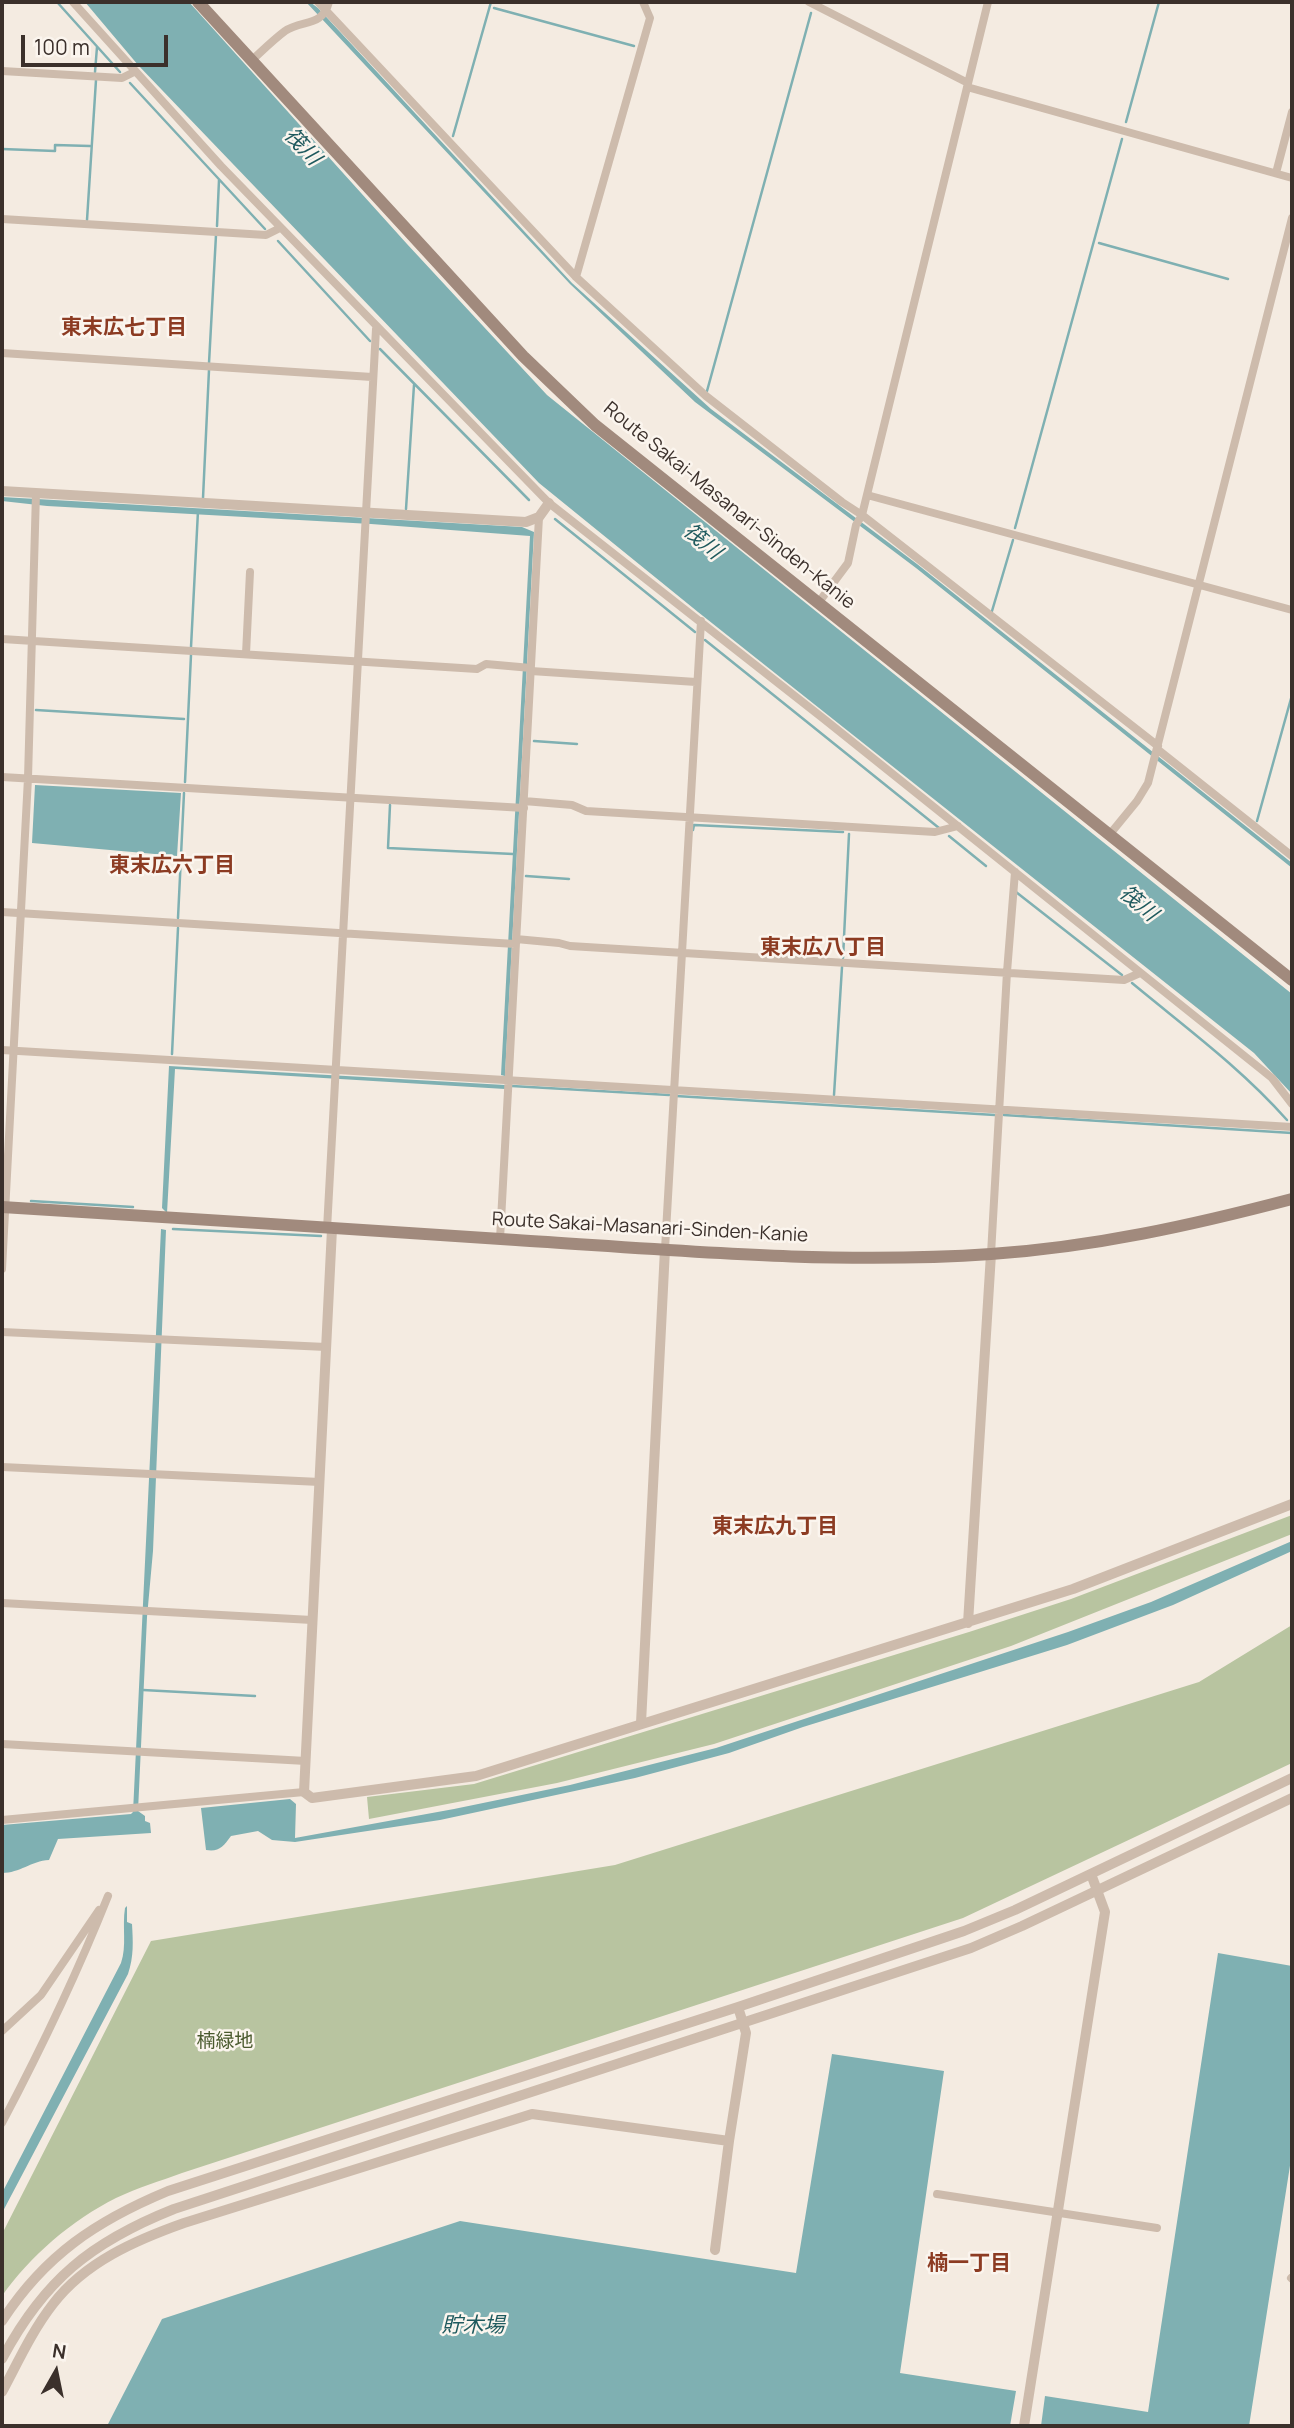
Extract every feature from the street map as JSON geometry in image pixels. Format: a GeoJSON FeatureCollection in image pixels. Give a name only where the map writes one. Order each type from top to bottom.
{"type":"FeatureCollection","features":[{"type":"Feature","properties":{"kind":"main road","name":"Route Sakai-Masanari-Sinden-Kanie"},"geometry":{"type":"LineString","coordinates":[[198,2],[558,391],[595,425],[1292,980]]}},
{"type":"Feature","properties":{"kind":"main road","name":"Route Sakai-Masanari-Sinden-Kanie"},"geometry":{"type":"LineString","coordinates":[[3,1207],[665,1250],[856,1259],[992,1254],[1109,1241],[1205,1222],[1292,1199]]}},
{"type":"Feature","properties":{"kind":"street"},"geometry":{"type":"LineString","coordinates":[[73,2],[134,72],[280,228],[549,503],[701,621],[1272,1079],[1292,1104]]}},
{"type":"Feature","properties":{"kind":"street"},"geometry":{"type":"LineString","coordinates":[[318,2],[328,6],[438,136],[576,277],[706,396],[862,515],[1156,751],[1292,856]]}},
{"type":"Feature","properties":{"kind":"street"},"geometry":{"type":"LineString","coordinates":[[576,277],[650,18],[643,2]]}},
{"type":"Feature","properties":{"kind":"street"},"geometry":{"type":"LineString","coordinates":[[809,2],[967,85],[1292,178]]}},
{"type":"Feature","properties":{"kind":"street"},"geometry":{"type":"LineString","coordinates":[[819,602],[848,563],[856,525],[862,515],[988,2]]}},
{"type":"Feature","properties":{"kind":"street"},"geometry":{"type":"LineString","coordinates":[[251,61],[287,29],[317,20],[328,6]]}},
{"type":"Feature","properties":{"kind":"street"},"geometry":{"type":"LineString","coordinates":[[2,71],[122,78],[134,72]]}},
{"type":"Feature","properties":{"kind":"street"},"geometry":{"type":"LineString","coordinates":[[1276,173],[1292,112]]}},
{"type":"Feature","properties":{"kind":"street"},"geometry":{"type":"LineString","coordinates":[[1110,834],[1148,783],[1292,218]]}},
{"type":"Feature","properties":{"kind":"street"},"geometry":{"type":"LineString","coordinates":[[2,219],[266,234],[280,228]]}},
{"type":"Feature","properties":{"kind":"street"},"geometry":{"type":"LineString","coordinates":[[304,1792],[320,1482],[336,1074],[376,328]]}},
{"type":"Feature","properties":{"kind":"street"},"geometry":{"type":"LineString","coordinates":[[2,353],[372,377]]}},
{"type":"Feature","properties":{"kind":"street"},"geometry":{"type":"LineString","coordinates":[[2,491],[36,499],[365,518],[526,522],[540,517]]}},
{"type":"Feature","properties":{"kind":"street"},"geometry":{"type":"LineString","coordinates":[[867,495],[1292,611]]}},
{"type":"Feature","properties":{"kind":"street"},"geometry":{"type":"LineString","coordinates":[[2,1269],[3,1207],[28,778],[36,499]]}},
{"type":"Feature","properties":{"kind":"street"},"geometry":{"type":"LineString","coordinates":[[500,1239],[528,668],[540,517],[549,503]]}},
{"type":"Feature","properties":{"kind":"street"},"geometry":{"type":"LineString","coordinates":[[246,653],[250,572]]}},
{"type":"Feature","properties":{"kind":"street"},"geometry":{"type":"LineString","coordinates":[[641,1723],[673,1089],[701,621]]}},
{"type":"Feature","properties":{"kind":"street"},"geometry":{"type":"LineString","coordinates":[[2,639],[477,669],[486,664],[696,682]]}},
{"type":"Feature","properties":{"kind":"street"},"geometry":{"type":"LineString","coordinates":[[2,777],[520,806],[572,805],[586,811],[935,832],[958,826]]}},
{"type":"Feature","properties":{"kind":"street"},"geometry":{"type":"LineString","coordinates":[[968,1623],[1015,872]]}},
{"type":"Feature","properties":{"kind":"street"},"geometry":{"type":"LineString","coordinates":[[2,912],[343,934],[559,943],[570,946],[1124,980],[1140,973]]}},
{"type":"Feature","properties":{"kind":"street"},"geometry":{"type":"LineString","coordinates":[[2,1050],[336,1074],[673,1089],[1292,1127]]}},
{"type":"Feature","properties":{"kind":"street"},"geometry":{"type":"LineString","coordinates":[[2,1332],[326,1347]]}},
{"type":"Feature","properties":{"kind":"street"},"geometry":{"type":"LineString","coordinates":[[2,1467],[320,1482]]}},
{"type":"Feature","properties":{"kind":"street"},"geometry":{"type":"LineString","coordinates":[[2,1820],[304,1792],[312,1798],[476,1776],[1073,1589],[1292,1504]]}},
{"type":"Feature","properties":{"kind":"street"},"geometry":{"type":"LineString","coordinates":[[2,1603],[312,1620]]}},
{"type":"Feature","properties":{"kind":"street"},"geometry":{"type":"LineString","coordinates":[[2,1744],[306,1761]]}},
{"type":"Feature","properties":{"kind":"street"},"geometry":{"type":"LineString","coordinates":[[2,2321],[20,2293],[47,2264],[90,2230],[129,2207],[168,2191],[964,1931],[1292,1778]]}},
{"type":"Feature","properties":{"kind":"street"},"geometry":{"type":"LineString","coordinates":[[2,2359],[35,2304],[60,2277],[100,2245],[137,2224],[174,2209],[971,1948],[1292,1798]]}},
{"type":"Feature","properties":{"kind":"street"},"geometry":{"type":"LineString","coordinates":[[1024,2426],[1105,1912],[1091,1874]]}},
{"type":"Feature","properties":{"kind":"street"},"geometry":{"type":"LineString","coordinates":[[2,2031],[40,1995],[108,1896],[38,2056],[2,2123]]}},
{"type":"Feature","properties":{"kind":"street"},"geometry":{"type":"LineString","coordinates":[[716,2250],[746,2033],[738,2007]]}},
{"type":"Feature","properties":{"kind":"street"},"geometry":{"type":"LineString","coordinates":[[2,2392],[30,2338],[54,2302],[85,2273],[115,2252],[147,2236],[184,2223],[533,2114],[729,2141]]}},
{"type":"Feature","properties":{"kind":"street"},"geometry":{"type":"LineString","coordinates":[[937,2194],[1157,2228]]}},
{"type":"Feature","properties":{"kind":"green space"},"geometry":{"type":"Polygon","coordinates":[[[1292,1515],[1292,1534],[1011,1646],[714,1744],[557,1783],[369,1819],[367,1797],[474,1784],[1071,1599],[1292,1515]]]}},
{"type":"Feature","properties":{"kind":"green space","name":"楠緑地"},"geometry":{"type":"Polygon","coordinates":[[[1292,1625],[1292,1763],[963,1918],[132,2191],[100,2207],[53,2240],[25,2267],[2,2296],[2,2234],[151,1941],[615,1865],[1199,1682],[1292,1625]]]}},
{"type":"Feature","properties":{"kind":"water","name":"筏川"},"geometry":{"type":"Polygon","coordinates":[[[85,2],[189,2],[547,395],[1292,994],[1292,1094],[1254,1053],[539,483],[138,65],[85,2]]]}},
{"type":"Feature","properties":{"kind":"water"},"geometry":{"type":"Polygon","coordinates":[[[306,2],[318,8],[572,283],[711,409],[917,564],[1292,863],[1292,868],[916,568],[695,402],[570,284],[306,2]]]}},
{"type":"Feature","properties":{"kind":"water"},"geometry":{"type":"Polygon","coordinates":[[[2,497],[522,527],[534,532],[505,1076],[501,1075],[530,536],[371,524],[47,506],[2,501],[2,497]]]}},
{"type":"Feature","properties":{"kind":"water"},"geometry":{"type":"Polygon","coordinates":[[[35,785],[181,793],[177,856],[32,843],[35,785]]]}},
{"type":"Feature","properties":{"kind":"water"},"geometry":{"type":"Polygon","coordinates":[[[169,1066],[505,1085],[505,1089],[175,1069],[167,1213],[162,1208],[169,1066]]]}},
{"type":"Feature","properties":{"kind":"water"},"geometry":{"type":"Polygon","coordinates":[[[161,1229],[166,1230],[153,1551],[147,1617],[138,1811],[145,1816],[145,1821],[150,1823],[151,1833],[58,1839],[49,1860],[2,1873],[2,1825],[133,1812],[161,1229]]]}},
{"type":"Feature","properties":{"kind":"water"},"geometry":{"type":"Polygon","coordinates":[[[1292,1541],[1292,1551],[1173,1605],[1067,1645],[803,1727],[729,1753],[635,1778],[440,1820],[295,1842],[272,1840],[258,1831],[231,1836],[220,1848],[206,1850],[201,1808],[290,1799],[296,1804],[295,1838],[570,1785],[716,1748],[1068,1632],[1151,1602],[1292,1541]]]}},
{"type":"Feature","properties":{"kind":"water"},"geometry":{"type":"Polygon","coordinates":[[[127,1906],[127,1922],[132,1924],[133,1943],[128,1974],[2,2213],[2,2193],[121,1963],[127,1906]]]}},
{"type":"Feature","properties":{"kind":"water"},"geometry":{"type":"Polygon","coordinates":[[[1218,1953],[1292,1966],[1292,2153],[1249,2426],[1041,2426],[1045,2396],[1148,2412],[1218,1953]]]}},
{"type":"Feature","properties":{"kind":"water","name":"貯木場"},"geometry":{"type":"Polygon","coordinates":[[[832,2054],[944,2071],[900,2373],[1016,2391],[1010,2426],[107,2426],[162,2319],[460,2221],[796,2273],[832,2054]]]}},
{"type":"Feature","properties":{"kind":"waterway"},"geometry":{"type":"LineString","coordinates":[[57,2],[120,72]]}},
{"type":"Feature","properties":{"kind":"waterway"},"geometry":{"type":"LineString","coordinates":[[453,136],[491,2]]}},
{"type":"Feature","properties":{"kind":"waterway"},"geometry":{"type":"LineString","coordinates":[[1126,122],[1159,2]]}},
{"type":"Feature","properties":{"kind":"waterway"},"geometry":{"type":"LineString","coordinates":[[494,8],[634,46]]}},
{"type":"Feature","properties":{"kind":"waterway"},"geometry":{"type":"LineString","coordinates":[[707,391],[811,13]]}},
{"type":"Feature","properties":{"kind":"waterway"},"geometry":{"type":"LineString","coordinates":[[95,72],[97,47]]}},
{"type":"Feature","properties":{"kind":"waterway"},"geometry":{"type":"LineString","coordinates":[[87,220],[96,80]]}},
{"type":"Feature","properties":{"kind":"waterway"},"geometry":{"type":"LineString","coordinates":[[130,83],[265,229]]}},
{"type":"Feature","properties":{"kind":"waterway"},"geometry":{"type":"LineString","coordinates":[[1015,528],[1122,139]]}},
{"type":"Feature","properties":{"kind":"waterway"},"geometry":{"type":"LineString","coordinates":[[2,149],[55,151],[55,145],[90,146]]}},
{"type":"Feature","properties":{"kind":"waterway"},"geometry":{"type":"LineString","coordinates":[[217,226],[219,180]]}},
{"type":"Feature","properties":{"kind":"waterway"},"geometry":{"type":"LineString","coordinates":[[209,363],[216,235]]}},
{"type":"Feature","properties":{"kind":"waterway"},"geometry":{"type":"LineString","coordinates":[[278,241],[370,341]]}},
{"type":"Feature","properties":{"kind":"waterway"},"geometry":{"type":"LineString","coordinates":[[1099,243],[1228,279]]}},
{"type":"Feature","properties":{"kind":"waterway"},"geometry":{"type":"LineString","coordinates":[[380,349],[529,500]]}},
{"type":"Feature","properties":{"kind":"waterway"},"geometry":{"type":"LineString","coordinates":[[203,498],[209,370]]}},
{"type":"Feature","properties":{"kind":"waterway"},"geometry":{"type":"LineString","coordinates":[[406,509],[414,385]]}},
{"type":"Feature","properties":{"kind":"waterway"},"geometry":{"type":"LineString","coordinates":[[191,647],[198,511]]}},
{"type":"Feature","properties":{"kind":"waterway"},"geometry":{"type":"LineString","coordinates":[[555,519],[695,632]]}},
{"type":"Feature","properties":{"kind":"waterway"},"geometry":{"type":"LineString","coordinates":[[992,611],[1013,540]]}},
{"type":"Feature","properties":{"kind":"waterway"},"geometry":{"type":"LineString","coordinates":[[705,640],[939,828]]}},
{"type":"Feature","properties":{"kind":"waterway"},"geometry":{"type":"LineString","coordinates":[[185,782],[191,655]]}},
{"type":"Feature","properties":{"kind":"waterway"},"geometry":{"type":"LineString","coordinates":[[1257,821],[1292,695]]}},
{"type":"Feature","properties":{"kind":"waterway"},"geometry":{"type":"LineString","coordinates":[[36,710],[184,719]]}},
{"type":"Feature","properties":{"kind":"waterway"},"geometry":{"type":"LineString","coordinates":[[534,741],[577,744]]}},
{"type":"Feature","properties":{"kind":"waterway"},"geometry":{"type":"LineString","coordinates":[[178,918],[184,793]]}},
{"type":"Feature","properties":{"kind":"waterway"},"geometry":{"type":"LineString","coordinates":[[390,805],[388,848],[513,854]]}},
{"type":"Feature","properties":{"kind":"waterway"},"geometry":{"type":"LineString","coordinates":[[693,830],[694,825],[843,832]]}},
{"type":"Feature","properties":{"kind":"waterway"},"geometry":{"type":"LineString","coordinates":[[843,958],[849,834]]}},
{"type":"Feature","properties":{"kind":"waterway"},"geometry":{"type":"LineString","coordinates":[[949,836],[986,866]]}},
{"type":"Feature","properties":{"kind":"waterway"},"geometry":{"type":"LineString","coordinates":[[526,876],[569,879]]}},
{"type":"Feature","properties":{"kind":"waterway"},"geometry":{"type":"LineString","coordinates":[[1016,892],[1122,975]]}},
{"type":"Feature","properties":{"kind":"waterway"},"geometry":{"type":"LineString","coordinates":[[172,1054],[178,928]]}},
{"type":"Feature","properties":{"kind":"waterway"},"geometry":{"type":"LineString","coordinates":[[834,1095],[842,967]]}},
{"type":"Feature","properties":{"kind":"waterway"},"geometry":{"type":"LineString","coordinates":[[1132,983],[1232,1065],[1287,1120]]}},
{"type":"Feature","properties":{"kind":"waterway"},"geometry":{"type":"LineString","coordinates":[[512,1086],[669,1095]]}},
{"type":"Feature","properties":{"kind":"waterway"},"geometry":{"type":"LineString","coordinates":[[676,1096],[995,1115]]}},
{"type":"Feature","properties":{"kind":"waterway"},"geometry":{"type":"LineString","coordinates":[[1004,1115],[1292,1133]]}},
{"type":"Feature","properties":{"kind":"waterway"},"geometry":{"type":"LineString","coordinates":[[31,1201],[133,1207]]}},
{"type":"Feature","properties":{"kind":"waterway"},"geometry":{"type":"LineString","coordinates":[[173,1229],[321,1236]]}},
{"type":"Feature","properties":{"kind":"waterway"},"geometry":{"type":"LineString","coordinates":[[143,1690],[255,1696]]}},
{"type":"Feature","properties":{"kind":"district","name":"東末広七丁目"},"geometry":{"type":"Point","coordinates":[124,328]}},
{"type":"Feature","properties":{"kind":"district","name":"東末広六丁目"},"geometry":{"type":"Point","coordinates":[172,866]}},
{"type":"Feature","properties":{"kind":"district","name":"東末広八丁目"},"geometry":{"type":"Point","coordinates":[823,948]}},
{"type":"Feature","properties":{"kind":"district","name":"東末広九丁目"},"geometry":{"type":"Point","coordinates":[775,1527]}},
{"type":"Feature","properties":{"kind":"district","name":"楠一丁目"},"geometry":{"type":"Point","coordinates":[969,2264]}}]}
